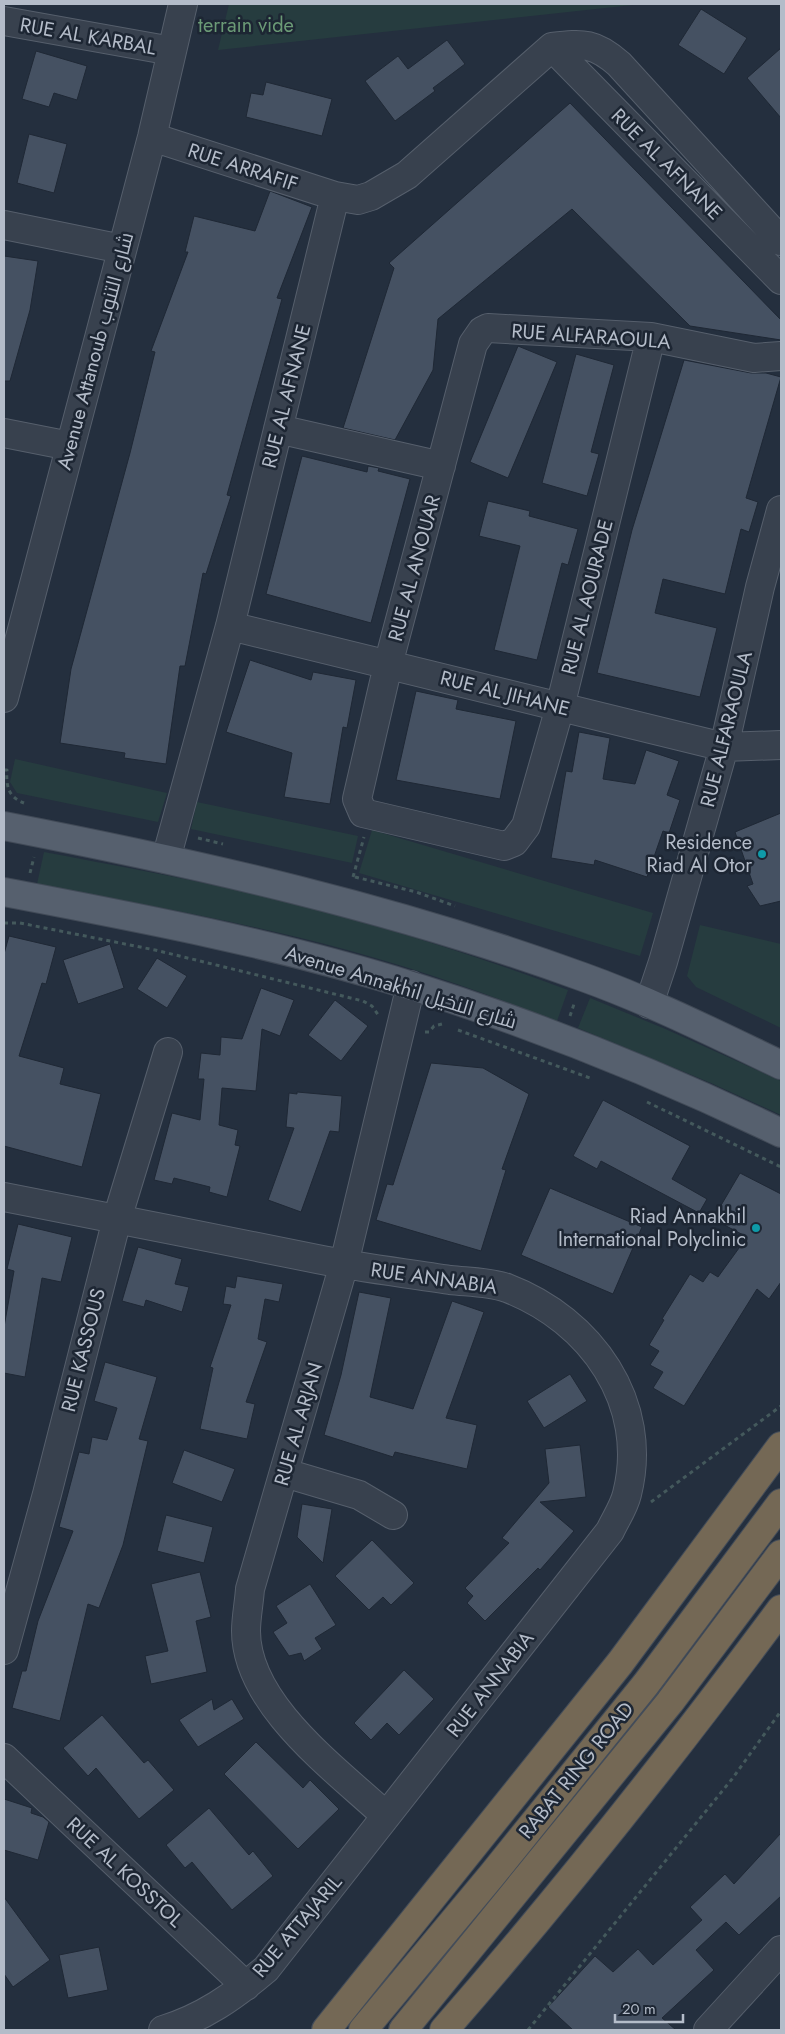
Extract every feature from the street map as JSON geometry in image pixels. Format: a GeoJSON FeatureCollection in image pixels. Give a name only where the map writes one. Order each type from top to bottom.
{"type":"FeatureCollection","features":[{"type":"Feature","properties":{"kind":"highway"},"geometry":{"type":"LineString","coordinates":[[326,2030],[620,1663],[781,1446]]}},
{"type":"Feature","properties":{"kind":"highway","name":"RABAT RING ROAD"},"geometry":{"type":"LineString","coordinates":[[363,2030],[492,1875],[646,1684],[781,1504]]}},
{"type":"Feature","properties":{"kind":"highway","name":"RABAT RING ROAD"},"geometry":{"type":"LineString","coordinates":[[403,2030],[670,1702],[781,1554]]}},
{"type":"Feature","properties":{"kind":"highway"},"geometry":{"type":"LineString","coordinates":[[444,2030],[539,1919],[690,1731],[781,1609]]}},
{"type":"Feature","properties":{"kind":"main road"},"geometry":{"type":"LineString","coordinates":[[4,826],[238,874],[369,908],[583,977],[649,1004],[781,1065]]}},
{"type":"Feature","properties":{"kind":"main road","name":"Avenue Annakhil شارع النخيل"},"geometry":{"type":"LineString","coordinates":[[15,894],[230,937],[411,986],[562,1037],[662,1078],[781,1133]]}},
{"type":"Feature","properties":{"kind":"street","name":"Avenue Attanoub شارع التنوب"},"geometry":{"type":"LineString","coordinates":[[4,698],[152,137],[184,4]]}},
{"type":"Feature","properties":{"kind":"street","name":"RUE AL KARBAL"},"geometry":{"type":"LineString","coordinates":[[4,21],[172,51]]}},
{"type":"Feature","properties":{"kind":"street","name":"RUE AL AFNANE"},"geometry":{"type":"LineString","coordinates":[[552,48],[577,44],[589,45],[603,50],[619,64],[781,240]]}},
{"type":"Feature","properties":{"kind":"street"},"geometry":{"type":"LineString","coordinates":[[335,196],[358,200],[371,196],[408,175],[552,48]]}},
{"type":"Feature","properties":{"kind":"street","name":"RUE AL AFNANE"},"geometry":{"type":"LineString","coordinates":[[552,48],[781,280]]}},
{"type":"Feature","properties":{"kind":"street","name":"RUE ARRAFIF"},"geometry":{"type":"LineString","coordinates":[[152,137],[335,196]]}},
{"type":"Feature","properties":{"kind":"street","name":"RUE AL AFNANE"},"geometry":{"type":"LineString","coordinates":[[166,858],[230,626],[335,196]]}},
{"type":"Feature","properties":{"kind":"street"},"geometry":{"type":"LineString","coordinates":[[4,225],[122,249]]}},
{"type":"Feature","properties":{"kind":"street","name":"RUE ALFARAOULA"},"geometry":{"type":"LineString","coordinates":[[488,328],[651,337],[754,358],[781,356]]}},
{"type":"Feature","properties":{"kind":"street","name":"RUE AL ANOUAR"},"geometry":{"type":"LineString","coordinates":[[366,814],[357,799],[388,665],[473,344],[482,331],[488,328]]}},
{"type":"Feature","properties":{"kind":"street","name":"RUE AL AOURADE"},"geometry":{"type":"LineString","coordinates":[[366,814],[504,846],[514,842],[526,826],[560,707],[651,337]]}},
{"type":"Feature","properties":{"kind":"street"},"geometry":{"type":"LineString","coordinates":[[278,429],[441,466]]}},
{"type":"Feature","properties":{"kind":"street"},"geometry":{"type":"LineString","coordinates":[[4,433],[70,446]]}},
{"type":"Feature","properties":{"kind":"street","name":"RUE ALFARAOULA"},"geometry":{"type":"LineString","coordinates":[[649,1004],[663,962],[770,585],[781,510]]}},
{"type":"Feature","properties":{"kind":"street","name":"RUE AL JIHANE"},"geometry":{"type":"LineString","coordinates":[[230,626],[724,747],[781,745]]}},
{"type":"Feature","properties":{"kind":"street","name":"RUE AL ARJAN"},"geometry":{"type":"LineString","coordinates":[[386,1816],[290,1726],[266,1695],[254,1670],[246,1633],[250,1589],[344,1264],[411,986]]}},
{"type":"Feature","properties":{"kind":"street","name":"RUE KASSOUS"},"geometry":{"type":"LineString","coordinates":[[4,1650],[47,1494],[117,1219],[168,1052]]}},
{"type":"Feature","properties":{"kind":"street","name":"RUE ANNABIA"},"geometry":{"type":"LineString","coordinates":[[4,1197],[344,1264],[505,1288],[540,1304],[573,1328],[594,1348],[611,1374],[630,1423],[632,1462],[627,1496],[610,1531],[386,1816]]}},
{"type":"Feature","properties":{"kind":"street"},"geometry":{"type":"LineString","coordinates":[[284,1473],[359,1495],[393,1514]]}},
{"type":"Feature","properties":{"kind":"street","name":"RUE AL KOSSTOL"},"geometry":{"type":"LineString","coordinates":[[4,1758],[246,1986]]}},
{"type":"Feature","properties":{"kind":"street","name":"RUE ATTAJARIL"},"geometry":{"type":"LineString","coordinates":[[164,2030],[197,2018],[222,2004],[266,1969],[386,1816]]}},
{"type":"Feature","properties":{"kind":"street"},"geometry":{"type":"LineString","coordinates":[[708,2030],[781,1950]]}},
{"type":"Feature","properties":{"kind":"path"},"geometry":{"type":"LineString","coordinates":[[353,877],[366,814]]}},
{"type":"Feature","properties":{"kind":"path"},"geometry":{"type":"LineString","coordinates":[[20,923],[15,894],[39,833]]}},
{"type":"Feature","properties":{"kind":"path"},"geometry":{"type":"LineString","coordinates":[[552,1065],[583,977]]}},
{"type":"Feature","properties":{"kind":"path"},"geometry":{"type":"LineString","coordinates":[[648,1503],[781,1406]]}},
{"type":"Feature","properties":{"kind":"path"},"geometry":{"type":"LineString","coordinates":[[528,2030],[732,1778],[781,1711]]}},
{"type":"Feature","properties":{"kind":"green space","name":"terrain vide"},"geometry":{"type":"Polygon","coordinates":[[[229,4],[642,4],[218,50],[229,4]]]}},
{"type":"Feature","properties":{"kind":"green space"},"geometry":{"type":"Polygon","coordinates":[[[15,759],[167,793],[158,822],[17,793],[10,782],[15,759]]]}},
{"type":"Feature","properties":{"kind":"green space"},"geometry":{"type":"Polygon","coordinates":[[[197,802],[358,836],[352,863],[191,829],[197,802]]]}},
{"type":"Feature","properties":{"kind":"green space"},"geometry":{"type":"Polygon","coordinates":[[[372,830],[653,913],[640,956],[359,873],[372,830]]]}},
{"type":"Feature","properties":{"kind":"green space"},"geometry":{"type":"Polygon","coordinates":[[[44,852],[198,882],[330,913],[450,949],[568,990],[557,1021],[428,974],[330,945],[232,922],[37,884],[44,852]]]}},
{"type":"Feature","properties":{"kind":"green space"},"geometry":{"type":"Polygon","coordinates":[[[700,925],[781,944],[781,1028],[696,987],[687,976],[700,925]]]}},
{"type":"Feature","properties":{"kind":"green space"},"geometry":{"type":"Polygon","coordinates":[[[590,998],[663,1028],[781,1081],[781,1115],[711,1083],[578,1028],[590,998]]]}},
{"type":"Feature","properties":{"kind":"building"},"geometry":{"type":"Polygon","coordinates":[[[701,9],[747,38],[724,74],[678,45],[701,9]]]}},
{"type":"Feature","properties":{"kind":"building"},"geometry":{"type":"Polygon","coordinates":[[[447,40],[465,64],[433,88],[435,91],[395,121],[365,81],[398,56],[408,69],[447,40]]]}},
{"type":"Feature","properties":{"kind":"building"},"geometry":{"type":"Polygon","coordinates":[[[781,48],[781,118],[747,78],[781,48]]]}},
{"type":"Feature","properties":{"kind":"building"},"geometry":{"type":"Polygon","coordinates":[[[36,51],[87,66],[77,100],[54,93],[49,107],[22,99],[36,51]]]}},
{"type":"Feature","properties":{"kind":"building"},"geometry":{"type":"Polygon","coordinates":[[[266,82],[332,99],[322,136],[246,117],[251,93],[263,95],[266,82]]]}},
{"type":"Feature","properties":{"kind":"building"},"geometry":{"type":"Polygon","coordinates":[[[570,103],[781,320],[781,340],[690,326],[572,209],[438,319],[433,370],[395,440],[343,428],[394,268],[389,263],[570,103]]]}},
{"type":"Feature","properties":{"kind":"building"},"geometry":{"type":"Polygon","coordinates":[[[29,134],[67,144],[54,193],[17,183],[29,134]]]}},
{"type":"Feature","properties":{"kind":"building"},"geometry":{"type":"Polygon","coordinates":[[[270,191],[312,207],[277,298],[282,299],[227,495],[231,496],[206,574],[203,573],[185,666],[180,666],[166,764],[124,758],[125,753],[60,743],[71,669],[130,453],[155,352],[151,351],[188,252],[185,252],[194,216],[255,231],[270,191]]]}},
{"type":"Feature","properties":{"kind":"building"},"geometry":{"type":"Polygon","coordinates":[[[4,256],[38,261],[30,310],[10,381],[4,381],[4,256]]]}},
{"type":"Feature","properties":{"kind":"building"},"geometry":{"type":"Polygon","coordinates":[[[518,346],[557,362],[508,478],[470,462],[518,346]]]}},
{"type":"Feature","properties":{"kind":"building"},"geometry":{"type":"Polygon","coordinates":[[[576,354],[614,365],[591,452],[599,454],[587,496],[542,483],[576,354]]]}},
{"type":"Feature","properties":{"kind":"building"},"geometry":{"type":"Polygon","coordinates":[[[684,360],[781,377],[746,498],[758,502],[749,532],[741,529],[725,594],[663,579],[655,613],[717,628],[700,697],[597,673],[632,530],[684,360]]]}},
{"type":"Feature","properties":{"kind":"building"},"geometry":{"type":"Polygon","coordinates":[[[302,456],[367,472],[368,466],[379,468],[378,471],[410,479],[371,623],[266,594],[302,456]]]}},
{"type":"Feature","properties":{"kind":"building"},"geometry":{"type":"Polygon","coordinates":[[[488,501],[530,511],[529,516],[578,529],[568,565],[562,563],[537,660],[494,650],[520,546],[479,536],[488,501]]]}},
{"type":"Feature","properties":{"kind":"building"},"geometry":{"type":"Polygon","coordinates":[[[250,660],[311,680],[313,672],[356,680],[347,728],[343,727],[330,804],[284,797],[292,753],[226,732],[250,660]]]}},
{"type":"Feature","properties":{"kind":"building"},"geometry":{"type":"Polygon","coordinates":[[[416,691],[458,700],[456,709],[516,721],[500,799],[396,780],[416,691]]]}},
{"type":"Feature","properties":{"kind":"building"},"geometry":{"type":"Polygon","coordinates":[[[579,732],[610,738],[603,779],[635,784],[646,750],[679,761],[667,795],[680,800],[669,833],[663,831],[647,877],[595,860],[594,865],[551,858],[566,771],[572,772],[579,732]]]}},
{"type":"Feature","properties":{"kind":"building","name":"Residence Riad Al Otor"},"geometry":{"type":"Polygon","coordinates":[[[781,813],[781,901],[760,906],[747,886],[753,884],[735,832],[781,813]]]}},
{"type":"Feature","properties":{"kind":"building"},"geometry":{"type":"Polygon","coordinates":[[[9,936],[56,947],[46,984],[42,983],[19,1056],[64,1068],[60,1084],[101,1094],[82,1167],[4,1146],[4,954],[9,936]]]}},
{"type":"Feature","properties":{"kind":"building"},"geometry":{"type":"Polygon","coordinates":[[[110,944],[124,988],[78,1004],[63,960],[110,944]]]}},
{"type":"Feature","properties":{"kind":"building"},"geometry":{"type":"Polygon","coordinates":[[[157,958],[187,976],[167,1008],[137,989],[157,958]]]}},
{"type":"Feature","properties":{"kind":"building"},"geometry":{"type":"Polygon","coordinates":[[[261,988],[294,1000],[280,1036],[262,1029],[256,1091],[222,1088],[219,1125],[238,1130],[235,1145],[240,1146],[227,1197],[209,1192],[210,1187],[174,1178],[172,1184],[154,1180],[172,1113],[200,1120],[204,1079],[198,1079],[201,1053],[220,1055],[221,1037],[242,1039],[261,988]]]}},
{"type":"Feature","properties":{"kind":"building"},"geometry":{"type":"Polygon","coordinates":[[[335,1000],[368,1026],[341,1061],[308,1035],[335,1000]]]}},
{"type":"Feature","properties":{"kind":"building"},"geometry":{"type":"Polygon","coordinates":[[[431,1063],[483,1068],[529,1094],[502,1169],[506,1170],[481,1251],[376,1220],[387,1184],[393,1185],[431,1063]]]}},
{"type":"Feature","properties":{"kind":"building"},"geometry":{"type":"Polygon","coordinates":[[[297,1092],[342,1096],[339,1132],[330,1131],[301,1212],[268,1200],[294,1128],[286,1127],[289,1093],[297,1094],[297,1092]]]}},
{"type":"Feature","properties":{"kind":"building"},"geometry":{"type":"Polygon","coordinates":[[[603,1100],[690,1146],[672,1179],[707,1199],[699,1213],[601,1161],[597,1169],[573,1156],[603,1100]]]}},
{"type":"Feature","properties":{"kind":"building"},"geometry":{"type":"Polygon","coordinates":[[[740,1173],[781,1194],[781,1282],[769,1299],[757,1289],[684,1406],[653,1388],[663,1372],[650,1365],[659,1351],[649,1345],[664,1320],[662,1319],[690,1274],[703,1282],[710,1272],[718,1277],[747,1237],[713,1219],[740,1173]]]}},
{"type":"Feature","properties":{"kind":"building"},"geometry":{"type":"Polygon","coordinates":[[[550,1188],[642,1227],[613,1294],[521,1255],[550,1188]]]}},
{"type":"Feature","properties":{"kind":"building"},"geometry":{"type":"Polygon","coordinates":[[[18,1224],[72,1237],[61,1282],[42,1278],[25,1377],[4,1373],[4,1327],[14,1271],[7,1269],[18,1224]]]}},
{"type":"Feature","properties":{"kind":"building"},"geometry":{"type":"Polygon","coordinates":[[[138,1247],[182,1259],[175,1284],[189,1287],[182,1312],[146,1300],[144,1307],[122,1301],[138,1247]]]}},
{"type":"Feature","properties":{"kind":"building"},"geometry":{"type":"Polygon","coordinates":[[[237,1276],[283,1284],[279,1302],[265,1299],[258,1339],[267,1342],[246,1402],[255,1404],[247,1439],[200,1429],[213,1368],[210,1367],[231,1305],[223,1304],[226,1286],[235,1288],[237,1276]]]}},
{"type":"Feature","properties":{"kind":"building"},"geometry":{"type":"Polygon","coordinates":[[[359,1292],[391,1298],[370,1397],[413,1409],[452,1301],[484,1312],[446,1418],[477,1425],[467,1469],[395,1452],[393,1457],[324,1435],[341,1375],[359,1292]]]}},
{"type":"Feature","properties":{"kind":"building"},"geometry":{"type":"Polygon","coordinates":[[[105,1362],[157,1377],[139,1439],[148,1441],[123,1545],[99,1608],[88,1604],[60,1721],[12,1708],[22,1671],[26,1671],[38,1621],[73,1531],[59,1527],[79,1452],[89,1454],[92,1437],[107,1440],[117,1408],[94,1401],[105,1362]]]}},
{"type":"Feature","properties":{"kind":"building"},"geometry":{"type":"Polygon","coordinates":[[[570,1374],[587,1401],[544,1428],[527,1401],[570,1374]]]}},
{"type":"Feature","properties":{"kind":"building"},"geometry":{"type":"Polygon","coordinates":[[[580,1445],[586,1497],[540,1502],[574,1531],[540,1570],[538,1568],[485,1621],[467,1603],[473,1596],[465,1588],[509,1543],[502,1538],[549,1483],[545,1449],[580,1445]]]}},
{"type":"Feature","properties":{"kind":"building"},"geometry":{"type":"Polygon","coordinates":[[[184,1450],[235,1469],[222,1502],[172,1483],[184,1450]]]}},
{"type":"Feature","properties":{"kind":"building"},"geometry":{"type":"Polygon","coordinates":[[[302,1504],[332,1509],[323,1563],[297,1537],[302,1504]]]}},
{"type":"Feature","properties":{"kind":"building"},"geometry":{"type":"Polygon","coordinates":[[[166,1515],[213,1527],[204,1563],[157,1551],[166,1515]]]}},
{"type":"Feature","properties":{"kind":"building"},"geometry":{"type":"Polygon","coordinates":[[[372,1540],[414,1583],[391,1605],[383,1597],[369,1610],[335,1576],[372,1540]]]}},
{"type":"Feature","properties":{"kind":"building"},"geometry":{"type":"Polygon","coordinates":[[[200,1572],[211,1617],[196,1621],[207,1672],[151,1684],[145,1656],[168,1651],[151,1584],[200,1572]]]}},
{"type":"Feature","properties":{"kind":"building"},"geometry":{"type":"Polygon","coordinates":[[[310,1584],[336,1625],[315,1638],[322,1649],[304,1661],[301,1653],[289,1656],[273,1632],[287,1623],[276,1606],[310,1584]]]}},
{"type":"Feature","properties":{"kind":"building"},"geometry":{"type":"Polygon","coordinates":[[[404,1670],[434,1699],[399,1735],[387,1723],[371,1740],[354,1723],[404,1670]]]}},
{"type":"Feature","properties":{"kind":"building"},"geometry":{"type":"Polygon","coordinates":[[[212,1699],[214,1710],[232,1699],[244,1719],[198,1747],[179,1720],[212,1699]]]}},
{"type":"Feature","properties":{"kind":"building"},"geometry":{"type":"Polygon","coordinates":[[[102,1715],[144,1763],[148,1760],[174,1790],[139,1819],[96,1768],[88,1776],[63,1748],[102,1715]]]}},
{"type":"Feature","properties":{"kind":"building"},"geometry":{"type":"Polygon","coordinates":[[[256,1742],[303,1788],[310,1780],[339,1809],[298,1849],[224,1774],[256,1742]]]}},
{"type":"Feature","properties":{"kind":"building"},"geometry":{"type":"Polygon","coordinates":[[[4,1799],[32,1808],[31,1813],[43,1817],[49,1822],[38,1860],[4,1850],[4,1799]]]}},
{"type":"Feature","properties":{"kind":"building"},"geometry":{"type":"Polygon","coordinates":[[[209,1808],[249,1855],[253,1851],[273,1876],[232,1910],[192,1862],[185,1868],[166,1845],[209,1808]]]}},
{"type":"Feature","properties":{"kind":"building"},"geometry":{"type":"Polygon","coordinates":[[[781,1833],[781,1896],[739,1935],[726,1922],[696,1950],[714,1970],[662,2018],[676,2030],[573,2030],[548,2007],[595,1956],[613,1972],[638,1949],[653,1965],[702,1920],[690,1907],[725,1874],[734,1884],[781,1833]]]}},
{"type":"Feature","properties":{"kind":"building"},"geometry":{"type":"Polygon","coordinates":[[[4,1897],[50,1960],[13,1987],[4,1974],[4,1897]]]}},
{"type":"Feature","properties":{"kind":"building"},"geometry":{"type":"Polygon","coordinates":[[[99,1947],[108,1990],[68,1998],[59,1955],[99,1947]]]}},
{"type":"Feature","properties":{"kind":"place","name":"Residence Riad Al Otor"},"geometry":{"type":"Point","coordinates":[762,854]}},
{"type":"Feature","properties":{"kind":"place","name":"Riad Annakhil International Polyclinic"},"geometry":{"type":"Point","coordinates":[756,1228]}}]}
